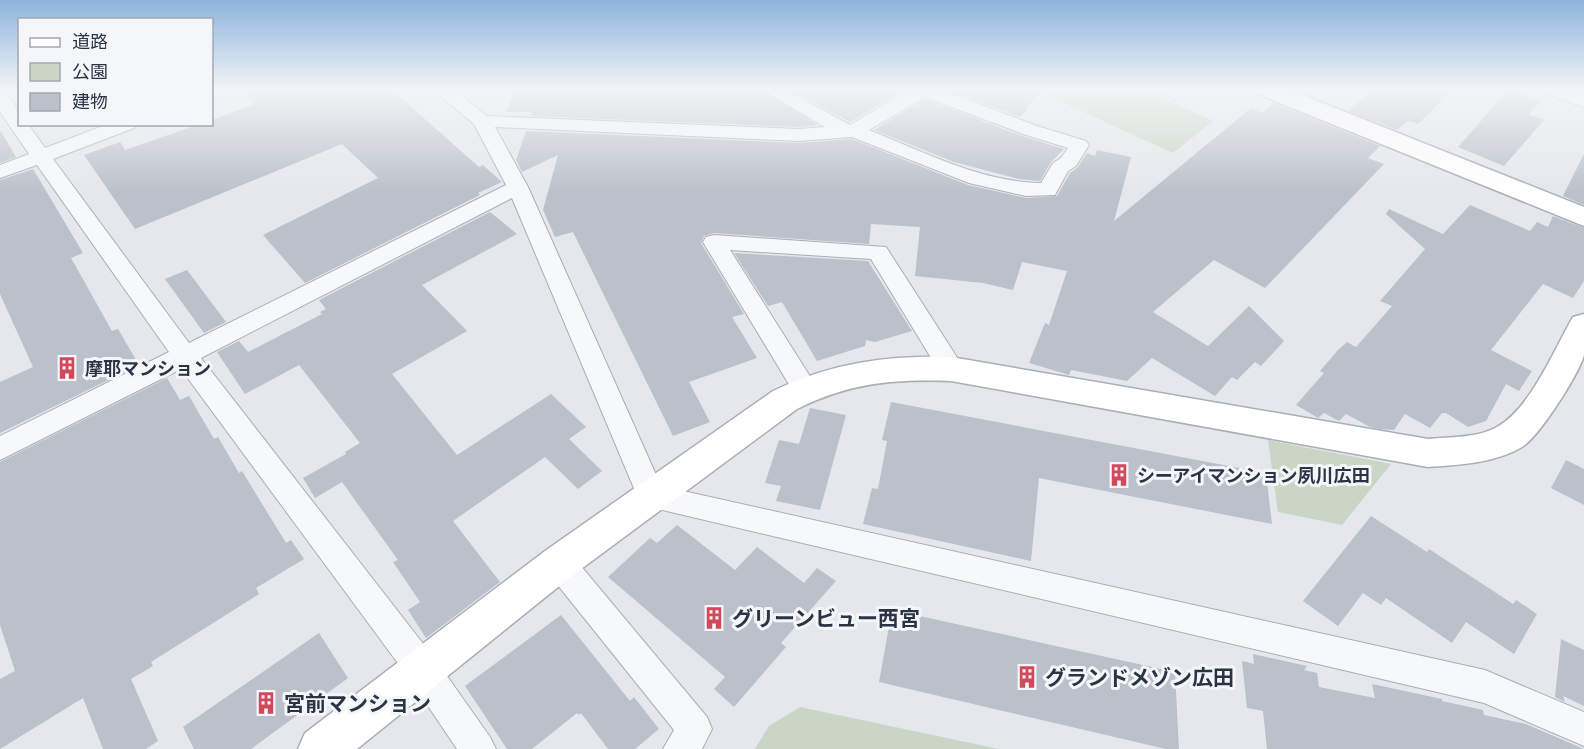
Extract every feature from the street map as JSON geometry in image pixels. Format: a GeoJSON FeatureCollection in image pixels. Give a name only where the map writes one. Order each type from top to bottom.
{"type":"FeatureCollection","features":[{"type":"Feature","properties":{"kind":"street"},"geometry":{"type":"LineString","coordinates":[[483,123],[518,187],[651,496]]}},
{"type":"Feature","properties":{"kind":"street"},"geometry":{"type":"LineString","coordinates":[[526,123],[799,135],[850,131],[864,123]]}},
{"type":"Feature","properties":{"kind":"street"},"geometry":{"type":"LineString","coordinates":[[835,123],[850,131],[988,183],[1034,191],[1048,190],[1060,166],[1069,162],[1079,145],[1012,123]]}},
{"type":"Feature","properties":{"kind":"street"},"geometry":{"type":"LineString","coordinates":[[1350,123],[1584,217]]}},
{"type":"Feature","properties":{"kind":"street"},"geometry":{"type":"LineString","coordinates":[[23,126],[42,157],[184,356],[423,670],[478,749]]}},
{"type":"Feature","properties":{"kind":"street"},"geometry":{"type":"LineString","coordinates":[[0,172],[122,126]]}},
{"type":"Feature","properties":{"kind":"street"},"geometry":{"type":"LineString","coordinates":[[0,449],[518,187]]}},
{"type":"Feature","properties":{"kind":"street"},"geometry":{"type":"LineString","coordinates":[[805,389],[714,242],[878,252],[951,369]]}},
{"type":"Feature","properties":{"kind":"street"},"geometry":{"type":"LineString","coordinates":[[321,749],[559,563],[785,400],[805,389],[847,374],[910,367],[951,369],[1428,453],[1466,449],[1508,438],[1527,424],[1584,325]]}},
{"type":"Feature","properties":{"kind":"street"},"geometry":{"type":"LineString","coordinates":[[651,496],[1485,687],[1584,729]]}},
{"type":"Feature","properties":{"kind":"street"},"geometry":{"type":"LineString","coordinates":[[559,563],[694,729],[681,749]]}},
{"type":"Feature","properties":{"kind":"green space"},"geometry":{"type":"Polygon","coordinates":[[[1107,123],[1211,123],[1173,153],[1107,123]]]}},
{"type":"Feature","properties":{"kind":"green space"},"geometry":{"type":"Polygon","coordinates":[[[1268,440],[1391,464],[1342,525],[1278,512],[1268,440]]]}},
{"type":"Feature","properties":{"kind":"green space"},"geometry":{"type":"Polygon","coordinates":[[[800,707],[999,749],[755,749],[769,726],[800,707]]]}},
{"type":"Feature","properties":{"kind":"building"},"geometry":{"type":"Polygon","coordinates":[[[213,123],[429,123],[479,167],[483,165],[502,182],[305,283],[263,235],[378,178],[342,144],[135,229],[84,155],[120,142],[125,150],[194,126],[213,126],[213,123]]]}},
{"type":"Feature","properties":{"kind":"building"},"geometry":{"type":"Polygon","coordinates":[[[700,123],[815,123],[818,125],[799,127],[700,123]]]}},
{"type":"Feature","properties":{"kind":"building"},"geometry":{"type":"Polygon","coordinates":[[[886,123],[988,123],[1064,149],[1051,162],[1040,181],[1019,179],[954,162],[874,130],[886,123]]]}},
{"type":"Feature","properties":{"kind":"building"},"geometry":{"type":"Polygon","coordinates":[[[1233,123],[1323,123],[1380,146],[1368,158],[1384,164],[1265,288],[1214,260],[1153,312],[1208,346],[1249,306],[1284,341],[1261,366],[1255,362],[1237,380],[1232,377],[1215,396],[1152,358],[1127,381],[1071,370],[1069,375],[1029,363],[1045,323],[1049,325],[1067,271],[1022,262],[1013,290],[983,283],[915,276],[920,227],[871,224],[869,244],[714,233],[704,236],[701,243],[744,314],[732,317],[757,358],[689,382],[710,422],[673,436],[573,232],[555,237],[543,210],[558,155],[522,172],[516,160],[526,131],[799,143],[852,139],[968,185],[1026,198],[1057,196],[1070,173],[1078,167],[1087,153],[1095,156],[1097,150],[1131,157],[1114,221],[1233,123]]]}},
{"type":"Feature","properties":{"kind":"building"},"geometry":{"type":"Polygon","coordinates":[[[1379,123],[1405,123],[1397,130],[1379,123]]]}},
{"type":"Feature","properties":{"kind":"building"},"geometry":{"type":"Polygon","coordinates":[[[1479,123],[1541,123],[1504,166],[1458,147],[1479,123]]]}},
{"type":"Feature","properties":{"kind":"building"},"geometry":{"type":"Polygon","coordinates":[[[0,130],[16,157],[0,163],[0,130]]]}},
{"type":"Feature","properties":{"kind":"building"},"geometry":{"type":"Polygon","coordinates":[[[1584,154],[1584,205],[1563,196],[1584,154]]]}},
{"type":"Feature","properties":{"kind":"building"},"geometry":{"type":"Polygon","coordinates":[[[33,169],[83,253],[71,258],[112,331],[118,329],[139,365],[0,433],[0,382],[33,367],[0,294],[0,180],[33,169]]]}},
{"type":"Feature","properties":{"kind":"building"},"geometry":{"type":"Polygon","coordinates":[[[1470,205],[1530,231],[1537,222],[1548,227],[1553,216],[1584,228],[1584,281],[1573,298],[1543,284],[1491,350],[1532,371],[1519,391],[1506,384],[1486,421],[1468,427],[1446,413],[1442,413],[1430,428],[1405,414],[1394,430],[1380,429],[1370,427],[1346,414],[1339,421],[1324,413],[1318,418],[1296,405],[1324,373],[1320,371],[1338,350],[1347,342],[1356,347],[1392,306],[1380,301],[1425,249],[1386,214],[1389,209],[1443,234],[1470,205]]]}},
{"type":"Feature","properties":{"kind":"building"},"geometry":{"type":"Polygon","coordinates":[[[490,212],[517,234],[422,285],[467,331],[392,374],[457,455],[551,394],[586,427],[569,439],[602,471],[578,489],[545,457],[453,521],[500,582],[426,638],[408,610],[420,602],[393,562],[398,560],[342,482],[315,498],[303,478],[346,454],[345,452],[360,443],[299,365],[245,394],[217,352],[239,341],[248,352],[322,314],[320,312],[326,309],[319,300],[490,212]]]}},
{"type":"Feature","properties":{"kind":"building"},"geometry":{"type":"Polygon","coordinates":[[[734,253],[868,261],[912,331],[875,342],[866,340],[865,346],[817,361],[782,302],[768,306],[734,253]]]}},
{"type":"Feature","properties":{"kind":"building"},"geometry":{"type":"Polygon","coordinates":[[[187,270],[226,322],[204,333],[165,279],[187,270]]]}},
{"type":"Feature","properties":{"kind":"building"},"geometry":{"type":"Polygon","coordinates":[[[167,378],[180,400],[189,396],[214,439],[218,437],[239,473],[242,471],[286,543],[291,540],[304,559],[256,588],[259,594],[151,662],[153,666],[131,679],[158,741],[146,749],[103,749],[83,698],[0,749],[0,679],[15,671],[0,625],[0,462],[167,378]]]}},
{"type":"Feature","properties":{"kind":"building"},"geometry":{"type":"Polygon","coordinates":[[[891,402],[1266,473],[1272,524],[1039,478],[1031,561],[863,524],[872,488],[878,489],[887,441],[882,440],[891,402]]]}},
{"type":"Feature","properties":{"kind":"building"},"geometry":{"type":"Polygon","coordinates":[[[810,408],[846,415],[820,510],[776,501],[781,486],[765,483],[779,440],[799,444],[810,408]]]}},
{"type":"Feature","properties":{"kind":"building"},"geometry":{"type":"Polygon","coordinates":[[[1566,460],[1584,469],[1584,505],[1551,488],[1566,460]]]}},
{"type":"Feature","properties":{"kind":"building"},"geometry":{"type":"Polygon","coordinates":[[[1371,516],[1427,552],[1429,549],[1513,604],[1516,600],[1537,614],[1514,654],[1466,622],[1452,643],[1386,598],[1381,605],[1363,593],[1338,626],[1303,601],[1371,516]]]}},
{"type":"Feature","properties":{"kind":"building","name":"グリーンビュー西宮"},"geometry":{"type":"Polygon","coordinates":[[[677,525],[735,570],[757,547],[804,583],[817,568],[836,581],[781,643],[786,647],[734,707],[714,689],[725,677],[608,577],[650,538],[657,543],[677,525]]]}},
{"type":"Feature","properties":{"kind":"building","name":"グランドメゾン広田"},"geometry":{"type":"Polygon","coordinates":[[[892,610],[1175,672],[1179,749],[1166,749],[879,682],[892,610]]]}},
{"type":"Feature","properties":{"kind":"building"},"geometry":{"type":"Polygon","coordinates":[[[561,615],[630,701],[634,697],[659,729],[635,749],[608,749],[581,713],[579,715],[577,713],[532,749],[507,749],[465,686],[561,615]]]}},
{"type":"Feature","properties":{"kind":"building","name":"宮前マンション"},"geometry":{"type":"Polygon","coordinates":[[[319,633],[348,678],[251,749],[194,749],[183,727],[319,633]]]}},
{"type":"Feature","properties":{"kind":"building"},"geometry":{"type":"Polygon","coordinates":[[[1561,639],[1584,650],[1584,706],[1563,696],[1565,702],[1555,697],[1561,639]]]}},
{"type":"Feature","properties":{"kind":"building"},"geometry":{"type":"Polygon","coordinates":[[[1253,654],[1307,666],[1304,670],[1317,673],[1319,687],[1375,698],[1372,684],[1442,699],[1442,701],[1483,710],[1484,715],[1526,724],[1584,749],[1267,749],[1263,711],[1247,708],[1242,661],[1254,664],[1253,654]]]}},
{"type":"Feature","properties":{"kind":"place","name":"摩耶マンション"},"geometry":{"type":"Point","coordinates":[67,368]}},
{"type":"Feature","properties":{"kind":"place","name":"シーアイマンション夙川広田"},"geometry":{"type":"Point","coordinates":[1119,475]}},
{"type":"Feature","properties":{"kind":"place","name":"グリーンビュー西宮"},"geometry":{"type":"Point","coordinates":[714,618]}},
{"type":"Feature","properties":{"kind":"place","name":"グランドメゾン広田"},"geometry":{"type":"Point","coordinates":[1027,677]}},
{"type":"Feature","properties":{"kind":"place","name":"宮前マンション"},"geometry":{"type":"Point","coordinates":[266,703]}}]}
